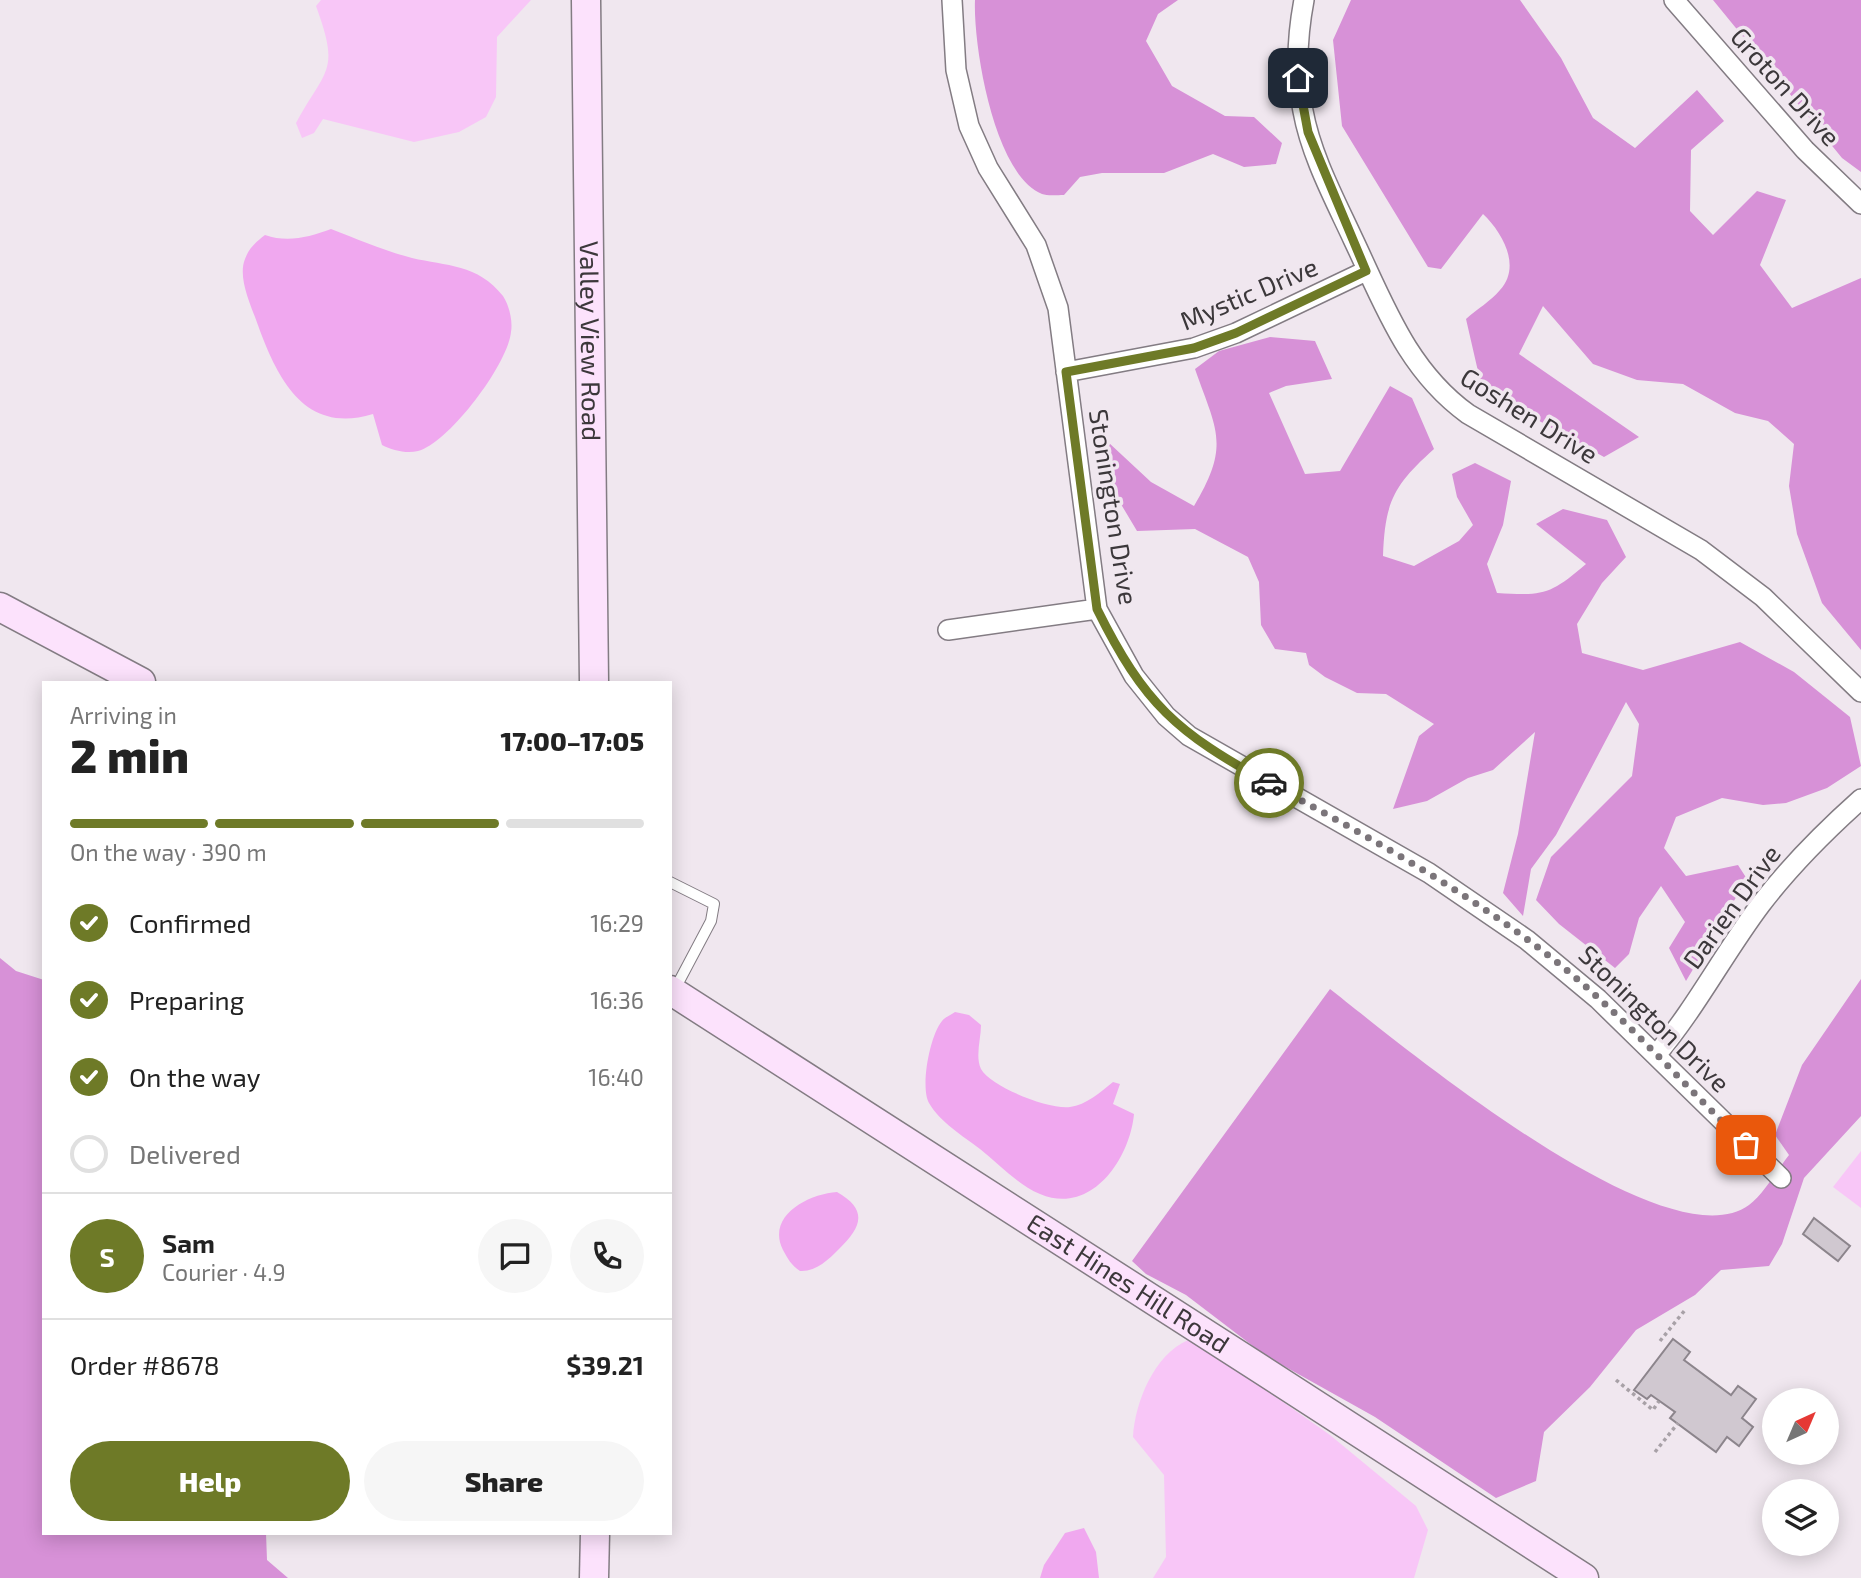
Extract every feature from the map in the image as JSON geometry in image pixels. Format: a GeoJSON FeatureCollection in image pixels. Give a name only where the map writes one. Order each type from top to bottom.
{"type":"FeatureCollection","features":[{"type":"Feature","properties":{"kind":"street","name":"Valley View Road"},"geometry":{"type":"LineString","coordinates":[[586,0],[594,681]]}},
{"type":"Feature","properties":{"kind":"street","name":"Stonington Drive"},"geometry":{"type":"LineString","coordinates":[[952,0],[956,70],[969,126],[988,168],[1036,246],[1049,277],[1059,317],[1097,609],[1134,676],[1166,716],[1189,736],[1223,758],[1381,844],[1494,916],[1560,965],[1781,1178]]}},
{"type":"Feature","properties":{"kind":"street","name":"Goshen Drive"},"geometry":{"type":"LineString","coordinates":[[1304,0],[1298,45],[1303,112],[1322,170],[1366,271],[1414,360],[1450,401],[1511,441],[1701,550],[1763,597],[1861,692]]}},
{"type":"Feature","properties":{"kind":"street","name":"Groton Drive"},"geometry":{"type":"LineString","coordinates":[[1674,0],[1805,150],[1861,204]]}},
{"type":"Feature","properties":{"kind":"street","name":"Mystic Drive"},"geometry":{"type":"LineString","coordinates":[[1066,372],[1194,348],[1236,333],[1366,271]]}},
{"type":"Feature","properties":{"kind":"street"},"geometry":{"type":"LineString","coordinates":[[0,607],[139,681]]}},
{"type":"Feature","properties":{"kind":"street"},"geometry":{"type":"LineString","coordinates":[[948,630],[1097,609]]}},
{"type":"Feature","properties":{"kind":"street","name":"Darien Drive"},"geometry":{"type":"LineString","coordinates":[[1656,1055],[1683,1022],[1760,905],[1814,841],[1861,799]]}},
{"type":"Feature","properties":{"kind":"street","name":"East Hines Hill Road"},"geometry":{"type":"LineString","coordinates":[[672,991],[1076,1252],[1239,1353],[1584,1578]]}},
{"type":"Feature","properties":{"kind":"street"},"geometry":{"type":"LineString","coordinates":[[594,1578],[595,1535]]}},
{"type":"Feature","properties":{"kind":"lane"},"geometry":{"type":"LineString","coordinates":[[672,884],[714,904],[711,921],[672,991]]}},
{"type":"Feature","properties":{"kind":"path"},"geometry":{"type":"LineString","coordinates":[[1660,1341],[1685,1310]]}},
{"type":"Feature","properties":{"kind":"path"},"geometry":{"type":"LineString","coordinates":[[1616,1380],[1653,1410],[1659,1401]]}},
{"type":"Feature","properties":{"kind":"path"},"geometry":{"type":"LineString","coordinates":[[1655,1452],[1678,1423]]}},
{"type":"Feature","properties":{"kind":"shaded area"},"geometry":{"type":"Polygon","coordinates":[[[321,0],[531,0],[497,37],[496,97],[486,117],[459,132],[414,142],[323,119],[314,133],[302,138],[296,123],[327,68],[327,44],[316,6],[321,0]]]}},
{"type":"Feature","properties":{"kind":"shaded area"},"geometry":{"type":"Polygon","coordinates":[[[975,0],[1178,0],[1158,14],[1146,41],[1172,86],[1225,116],[1254,117],[1282,143],[1276,164],[1244,167],[1213,154],[1164,173],[1102,173],[1080,177],[1064,195],[1042,194],[1025,182],[1011,162],[999,136],[983,76],[975,0]]]}},
{"type":"Feature","properties":{"kind":"shaded area"},"geometry":{"type":"Polygon","coordinates":[[[1351,0],[1520,0],[1561,58],[1593,118],[1635,148],[1697,90],[1724,121],[1691,150],[1690,211],[1713,235],[1757,191],[1786,200],[1760,265],[1792,308],[1861,278],[1861,650],[1822,603],[1797,534],[1789,486],[1794,444],[1768,421],[1735,413],[1683,384],[1637,380],[1593,364],[1543,306],[1519,354],[1639,437],[1604,457],[1514,407],[1480,380],[1466,319],[1496,294],[1506,281],[1509,271],[1507,250],[1497,230],[1483,214],[1441,269],[1428,267],[1342,126],[1333,40],[1351,0]]]}},
{"type":"Feature","properties":{"kind":"shaded area"},"geometry":{"type":"Polygon","coordinates":[[[1713,0],[1861,0],[1861,172],[1842,158],[1713,0]]]}},
{"type":"Feature","properties":{"kind":"shaded area"},"geometry":{"type":"Polygon","coordinates":[[[331,229],[402,255],[472,272],[493,286],[507,304],[511,332],[500,363],[475,401],[460,418],[431,445],[418,451],[399,451],[382,445],[373,414],[348,418],[327,416],[309,408],[294,395],[282,378],[263,338],[244,281],[243,266],[249,252],[265,235],[282,239],[298,238],[331,229]]]}},
{"type":"Feature","properties":{"kind":"shaded area"},"geometry":{"type":"Polygon","coordinates":[[[1270,337],[1315,341],[1332,379],[1286,386],[1269,393],[1305,474],[1340,471],[1390,386],[1412,398],[1434,449],[1409,473],[1394,495],[1386,521],[1383,556],[1414,566],[1459,541],[1473,525],[1457,497],[1452,474],[1475,463],[1511,481],[1503,525],[1487,564],[1497,593],[1525,594],[1545,591],[1554,588],[1586,564],[1536,524],[1563,509],[1607,520],[1626,557],[1602,583],[1577,624],[1582,653],[1643,670],[1740,642],[1794,672],[1850,717],[1861,766],[1827,788],[1786,803],[1763,805],[1722,798],[1676,817],[1664,848],[1686,876],[1738,865],[1747,879],[1686,981],[1669,948],[1685,922],[1661,886],[1639,918],[1629,954],[1615,968],[1559,924],[1536,900],[1551,857],[1632,776],[1639,724],[1626,702],[1556,835],[1531,869],[1523,916],[1503,893],[1518,834],[1535,732],[1493,770],[1468,778],[1427,801],[1393,809],[1419,736],[1434,724],[1386,694],[1357,693],[1325,677],[1309,665],[1306,653],[1275,649],[1261,625],[1259,582],[1248,557],[1195,529],[1137,531],[1094,459],[1108,442],[1151,482],[1194,506],[1206,485],[1216,451],[1214,423],[1195,369],[1219,351],[1270,337]]]}},
{"type":"Feature","properties":{"kind":"shaded area"},"geometry":{"type":"Polygon","coordinates":[[[0,958],[16,971],[42,979],[42,1535],[266,1535],[267,1560],[288,1578],[0,1578],[0,958]]]}},
{"type":"Feature","properties":{"kind":"shaded area"},"geometry":{"type":"Polygon","coordinates":[[[1861,979],[1861,1116],[1804,1178],[1782,1244],[1769,1266],[1721,1270],[1695,1295],[1636,1330],[1590,1387],[1544,1432],[1536,1481],[1496,1498],[1375,1417],[1266,1356],[1186,1295],[1146,1274],[1132,1261],[1330,989],[1470,1097],[1534,1140],[1597,1177],[1658,1204],[1710,1215],[1749,1205],[1789,1155],[1775,1135],[1802,1065],[1861,979]]]}},
{"type":"Feature","properties":{"kind":"shaded area"},"geometry":{"type":"Polygon","coordinates":[[[955,1012],[969,1015],[981,1025],[978,1053],[981,1069],[1008,1090],[1049,1105],[1070,1107],[1087,1101],[1113,1082],[1120,1084],[1113,1104],[1134,1114],[1131,1131],[1116,1164],[1092,1190],[1076,1197],[1059,1199],[1032,1190],[952,1128],[934,1110],[926,1095],[930,1049],[942,1021],[955,1012]]]}},
{"type":"Feature","properties":{"kind":"shaded area"},"geometry":{"type":"Polygon","coordinates":[[[1861,1151],[1861,1208],[1833,1187],[1861,1151]]]}},
{"type":"Feature","properties":{"kind":"shaded area"},"geometry":{"type":"Polygon","coordinates":[[[837,1192],[854,1206],[858,1219],[856,1226],[847,1241],[826,1261],[811,1270],[800,1271],[783,1250],[779,1238],[780,1227],[785,1217],[803,1202],[837,1192]]]}},
{"type":"Feature","properties":{"kind":"shaded area"},"geometry":{"type":"Polygon","coordinates":[[[1188,1340],[1209,1350],[1330,1435],[1416,1506],[1428,1530],[1414,1578],[1153,1578],[1166,1557],[1164,1475],[1133,1437],[1135,1423],[1142,1395],[1156,1368],[1176,1347],[1188,1340]]]}},
{"type":"Feature","properties":{"kind":"shaded area"},"geometry":{"type":"Polygon","coordinates":[[[1084,1528],[1096,1552],[1099,1578],[1040,1578],[1044,1565],[1065,1533],[1084,1528]]]}},
{"type":"Feature","properties":{"kind":"building"},"geometry":{"type":"Polygon","coordinates":[[[1814,1218],[1850,1246],[1838,1261],[1803,1234],[1814,1218]]]}},
{"type":"Feature","properties":{"kind":"building"},"geometry":{"type":"Polygon","coordinates":[[[1673,1339],[1690,1352],[1684,1360],[1731,1395],[1738,1386],[1756,1399],[1742,1418],[1753,1427],[1739,1446],[1727,1437],[1716,1452],[1670,1418],[1675,1412],[1651,1395],[1647,1399],[1634,1390],[1673,1339]]]}},
{"type":"Feature","properties":{"kind":"way so far"},"geometry":{"type":"LineString","coordinates":[[1269,783],[1429,873],[1494,916],[1560,965],[1746,1145]]}},
{"type":"Feature","properties":{"kind":"route"},"geometry":{"type":"LineString","coordinates":[[1269,783],[1189,736],[1166,716],[1134,676],[1097,609],[1066,372],[1166,356],[1194,348],[1236,333],[1366,271],[1308,132],[1298,78]]}}]}
